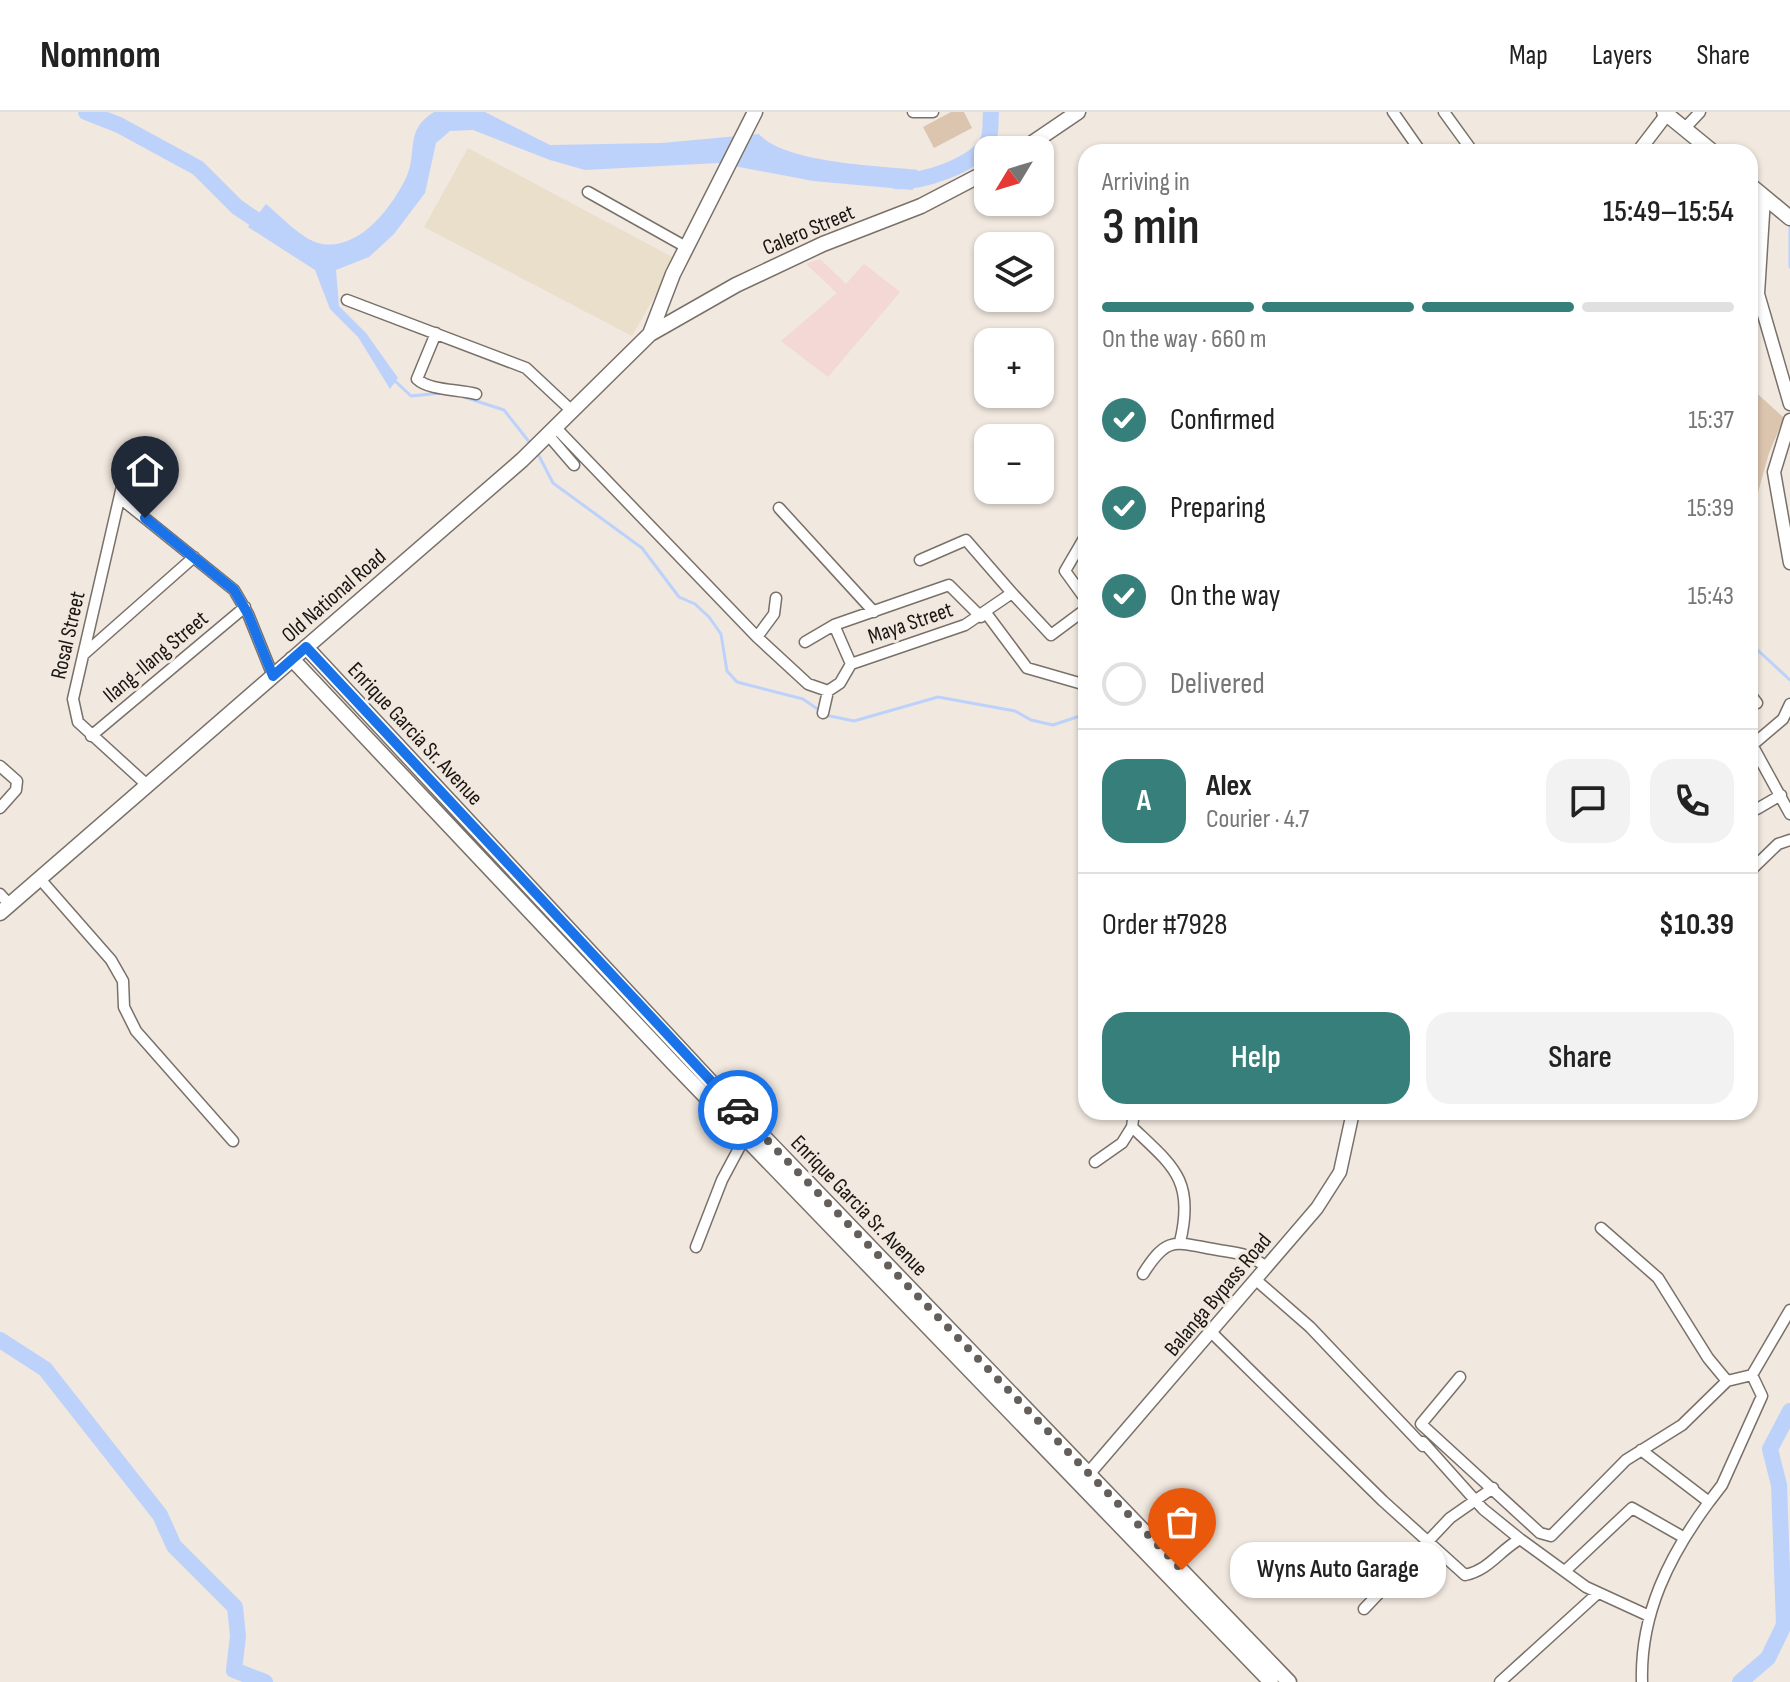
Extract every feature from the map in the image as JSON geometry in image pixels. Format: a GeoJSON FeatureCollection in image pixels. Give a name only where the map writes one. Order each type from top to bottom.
{"type":"FeatureCollection","features":[{"type":"Feature","properties":{"kind":"main road"},"geometry":{"type":"LineString","coordinates":[[1043,136],[1078,112]]}},
{"type":"Feature","properties":{"kind":"main road"},"geometry":{"type":"LineString","coordinates":[[1666,113],[1704,144]]}},
{"type":"Feature","properties":{"kind":"main road"},"geometry":{"type":"LineString","coordinates":[[650,334],[686,247],[752,118]]}},
{"type":"Feature","properties":{"kind":"main road","name":"Calero Street"},"geometry":{"type":"LineString","coordinates":[[650,334],[736,285],[823,244],[921,206],[974,178]]}},
{"type":"Feature","properties":{"kind":"main road"},"geometry":{"type":"LineString","coordinates":[[1758,192],[1788,217]]}},
{"type":"Feature","properties":{"kind":"main road","name":"Old National Road"},"geometry":{"type":"LineString","coordinates":[[3,904],[40,879],[544,440],[650,334]]}},
{"type":"Feature","properties":{"kind":"main road","name":"Enrique Garcia Sr. Avenue"},"geometry":{"type":"LineString","coordinates":[[306,647],[708,1088],[745,1137],[1289,1682]]}},
{"type":"Feature","properties":{"kind":"main road","name":"Enrique Garcia Sr. Avenue"},"geometry":{"type":"LineString","coordinates":[[292,659],[1084,1479],[1271,1682]]}},
{"type":"Feature","properties":{"kind":"street"},"geometry":{"type":"LineString","coordinates":[[913,112],[933,112]]}},
{"type":"Feature","properties":{"kind":"street"},"geometry":{"type":"LineString","coordinates":[[1393,112],[1415,144]]}},
{"type":"Feature","properties":{"kind":"street"},"geometry":{"type":"LineString","coordinates":[[1444,112],[1467,144]]}},
{"type":"Feature","properties":{"kind":"street"},"geometry":{"type":"LineString","coordinates":[[1685,128],[1700,112]]}},
{"type":"Feature","properties":{"kind":"street"},"geometry":{"type":"LineString","coordinates":[[1644,144],[1666,113]]}},
{"type":"Feature","properties":{"kind":"street"},"geometry":{"type":"LineString","coordinates":[[588,192],[686,247]]}},
{"type":"Feature","properties":{"kind":"street"},"geometry":{"type":"LineString","coordinates":[[1758,256],[1764,198]]}},
{"type":"Feature","properties":{"kind":"street"},"geometry":{"type":"LineString","coordinates":[[347,300],[526,368],[573,412]]}},
{"type":"Feature","properties":{"kind":"street"},"geometry":{"type":"LineString","coordinates":[[1758,307],[1790,404]]}},
{"type":"Feature","properties":{"kind":"street"},"geometry":{"type":"LineString","coordinates":[[436,333],[417,379],[431,387],[476,394]]}},
{"type":"Feature","properties":{"kind":"street"},"geometry":{"type":"LineString","coordinates":[[1790,420],[1774,472],[1790,563]]}},
{"type":"Feature","properties":{"kind":"street"},"geometry":{"type":"LineString","coordinates":[[544,440],[574,465]]}},
{"type":"Feature","properties":{"kind":"street"},"geometry":{"type":"LineString","coordinates":[[544,440],[808,684],[828,691]]}},
{"type":"Feature","properties":{"kind":"street","name":"Rosal Street"},"geometry":{"type":"LineString","coordinates":[[126,469],[73,699],[78,722],[146,784]]}},
{"type":"Feature","properties":{"kind":"street"},"geometry":{"type":"LineString","coordinates":[[120,498],[228,582],[245,607],[273,676]]}},
{"type":"Feature","properties":{"kind":"street"},"geometry":{"type":"LineString","coordinates":[[779,508],[874,612]]}},
{"type":"Feature","properties":{"kind":"street"},"geometry":{"type":"LineString","coordinates":[[920,560],[966,540],[1051,635],[1078,615]]}},
{"type":"Feature","properties":{"kind":"street"},"geometry":{"type":"LineString","coordinates":[[1078,549],[1065,571],[1078,589]]}},
{"type":"Feature","properties":{"kind":"street"},"geometry":{"type":"LineString","coordinates":[[83,655],[194,557]]}},
{"type":"Feature","properties":{"kind":"street"},"geometry":{"type":"LineString","coordinates":[[805,642],[834,625],[949,585],[984,615],[1027,668],[1078,683]]}},
{"type":"Feature","properties":{"kind":"street","name":"Maya Street"},"geometry":{"type":"LineString","coordinates":[[851,664],[984,615],[1012,593]]}},
{"type":"Feature","properties":{"kind":"street"},"geometry":{"type":"LineString","coordinates":[[757,637],[774,614],[776,598]]}},
{"type":"Feature","properties":{"kind":"street","name":"Ilang-Ilang Street"},"geometry":{"type":"LineString","coordinates":[[91,736],[245,607]]}},
{"type":"Feature","properties":{"kind":"street"},"geometry":{"type":"LineString","coordinates":[[823,713],[828,691],[840,683],[851,664],[834,625]]}},
{"type":"Feature","properties":{"kind":"street"},"geometry":{"type":"LineString","coordinates":[[1758,739],[1783,719],[1790,704]]}},
{"type":"Feature","properties":{"kind":"street"},"geometry":{"type":"LineString","coordinates":[[1758,756],[1790,814]]}},
{"type":"Feature","properties":{"kind":"street"},"geometry":{"type":"LineString","coordinates":[[0,766],[17,781],[16,790],[0,808]]}},
{"type":"Feature","properties":{"kind":"street"},"geometry":{"type":"LineString","coordinates":[[1758,808],[1781,795]]}},
{"type":"Feature","properties":{"kind":"street"},"geometry":{"type":"LineString","coordinates":[[1758,863],[1778,844],[1790,840]]}},
{"type":"Feature","properties":{"kind":"street"},"geometry":{"type":"LineString","coordinates":[[40,879],[111,960],[123,981],[124,1007],[136,1031],[233,1141]]}},
{"type":"Feature","properties":{"kind":"street"},"geometry":{"type":"LineString","coordinates":[[1095,1162],[1122,1143],[1133,1120]]}},
{"type":"Feature","properties":{"kind":"street","name":"Balanga Bypass Road"},"geometry":{"type":"LineString","coordinates":[[1084,1479],[1317,1208],[1340,1172],[1351,1120]]}},
{"type":"Feature","properties":{"kind":"street"},"geometry":{"type":"LineString","coordinates":[[1132,1127],[1175,1168],[1183,1190],[1185,1221],[1180,1242]]}},
{"type":"Feature","properties":{"kind":"street"},"geometry":{"type":"LineString","coordinates":[[696,1247],[722,1180],[745,1137]]}},
{"type":"Feature","properties":{"kind":"street"},"geometry":{"type":"LineString","coordinates":[[1601,1228],[1658,1278],[1708,1358],[1727,1381]]}},
{"type":"Feature","properties":{"kind":"street"},"geometry":{"type":"LineString","coordinates":[[1143,1274],[1155,1256],[1180,1242],[1245,1252],[1267,1267]]}},
{"type":"Feature","properties":{"kind":"street"},"geometry":{"type":"LineString","coordinates":[[1256,1280],[1310,1327],[1475,1499],[1520,1539],[1598,1593],[1647,1615]]}},
{"type":"Feature","properties":{"kind":"street"},"geometry":{"type":"LineString","coordinates":[[1421,1424],[1540,1533],[1551,1536],[1621,1465],[1682,1425],[1727,1381],[1752,1375],[1790,1310]]}},
{"type":"Feature","properties":{"kind":"street"},"geometry":{"type":"LineString","coordinates":[[1211,1332],[1429,1544],[1465,1575],[1480,1572],[1502,1549],[1520,1539]]}},
{"type":"Feature","properties":{"kind":"street"},"geometry":{"type":"LineString","coordinates":[[1642,1682],[1647,1615],[1683,1537],[1722,1485],[1762,1396],[1752,1375]]}},
{"type":"Feature","properties":{"kind":"street"},"geometry":{"type":"LineString","coordinates":[[1423,1446],[1421,1424],[1460,1377]]}},
{"type":"Feature","properties":{"kind":"street"},"geometry":{"type":"LineString","coordinates":[[1641,1450],[1709,1502]]}},
{"type":"Feature","properties":{"kind":"street"},"geometry":{"type":"LineString","coordinates":[[1364,1609],[1429,1544],[1450,1518],[1493,1488]]}},
{"type":"Feature","properties":{"kind":"street"},"geometry":{"type":"LineString","coordinates":[[1565,1571],[1632,1508],[1683,1537]]}},
{"type":"Feature","properties":{"kind":"street"},"geometry":{"type":"LineString","coordinates":[[1500,1682],[1598,1593]]}},
{"type":"Feature","properties":{"kind":"shaded area"},"geometry":{"type":"Polygon","coordinates":[[[951,112],[964,112],[972,128],[934,148],[923,127],[951,112]]]}},
{"type":"Feature","properties":{"kind":"shaded area"},"geometry":{"type":"Polygon","coordinates":[[[468,148],[676,259],[632,336],[424,227],[468,148]]]}},
{"type":"Feature","properties":{"kind":"shaded area"},"geometry":{"type":"Polygon","coordinates":[[[820,259],[846,284],[864,264],[900,292],[828,377],[781,341],[837,293],[806,264],[820,259]]]}},
{"type":"Feature","properties":{"kind":"shaded area"},"geometry":{"type":"Polygon","coordinates":[[[1758,394],[1784,418],[1769,453],[1758,492],[1758,394]]]}},
{"type":"Feature","properties":{"kind":"water"},"geometry":{"type":"Polygon","coordinates":[[[434,112],[485,112],[550,145],[662,143],[759,134],[771,144],[810,157],[918,170],[913,190],[813,181],[718,163],[585,170],[473,130],[450,131],[436,143],[425,193],[394,234],[369,257],[336,270],[339,306],[366,333],[398,378],[390,389],[358,337],[330,309],[315,270],[248,227],[266,204],[315,242],[336,244],[361,234],[383,214],[400,190],[409,168],[415,134],[434,112]]]}},
{"type":"Feature","properties":{"kind":"waterway"},"geometry":{"type":"LineString","coordinates":[[86,112],[119,125],[198,168],[237,207],[271,230]]}},
{"type":"Feature","properties":{"kind":"waterway"},"geometry":{"type":"LineString","coordinates":[[896,181],[932,176],[971,159],[989,139],[991,112]]}},
{"type":"Feature","properties":{"kind":"waterway"},"geometry":{"type":"LineString","coordinates":[[1790,224],[1790,267]]}},
{"type":"Feature","properties":{"kind":"waterway"},"geometry":{"type":"LineString","coordinates":[[395,381],[411,396],[441,393]]}},
{"type":"Feature","properties":{"kind":"waterway"},"geometry":{"type":"LineString","coordinates":[[464,397],[504,410],[530,443]]}},
{"type":"Feature","properties":{"kind":"waterway"},"geometry":{"type":"LineString","coordinates":[[537,452],[553,483],[642,548],[679,597],[695,604],[709,617],[721,634],[727,671],[737,682],[803,699],[819,710]]}},
{"type":"Feature","properties":{"kind":"waterway"},"geometry":{"type":"LineString","coordinates":[[1758,650],[1790,680]]}},
{"type":"Feature","properties":{"kind":"waterway"},"geometry":{"type":"LineString","coordinates":[[825,715],[854,721],[938,697],[1015,711],[1031,720],[1053,725],[1078,717]]}},
{"type":"Feature","properties":{"kind":"waterway"},"geometry":{"type":"LineString","coordinates":[[0,1340],[45,1369],[160,1515],[174,1546],[235,1607],[238,1636],[234,1670],[265,1682]]}},
{"type":"Feature","properties":{"kind":"waterway"},"geometry":{"type":"LineString","coordinates":[[1740,1682],[1768,1658],[1784,1625],[1779,1485],[1770,1449],[1790,1411]]}},
{"type":"Feature","properties":{"kind":"way so far"},"geometry":{"type":"LineString","coordinates":[[738,1110],[1182,1570]]}},
{"type":"Feature","properties":{"kind":"place","name":"Wyns Auto Garage"},"geometry":{"type":"Point","coordinates":[1182,1570]}},
{"type":"Feature","properties":{"kind":"route"},"geometry":{"type":"LineString","coordinates":[[145,518],[228,582],[248,614],[273,676],[306,647],[738,1110]]}}]}
